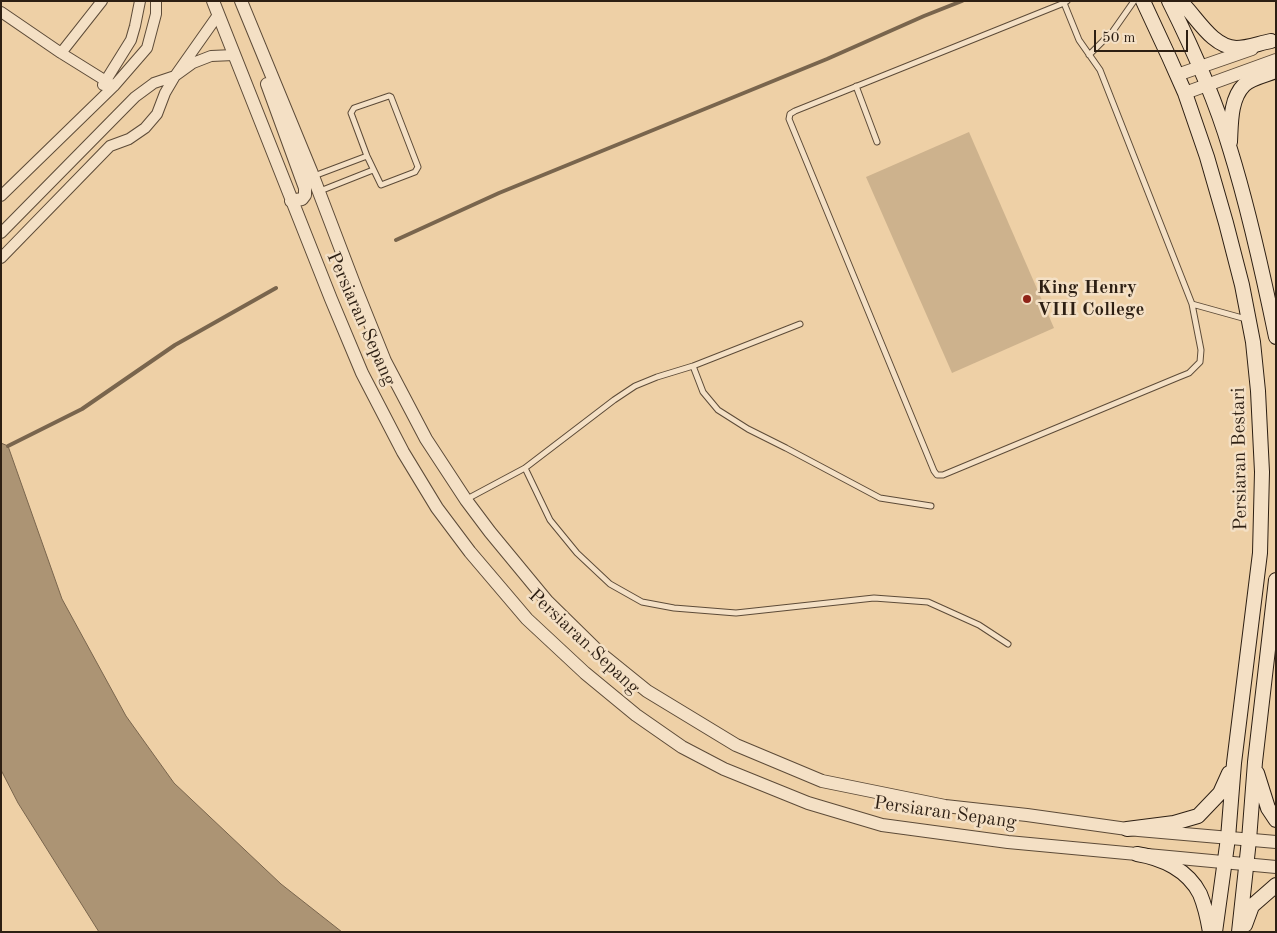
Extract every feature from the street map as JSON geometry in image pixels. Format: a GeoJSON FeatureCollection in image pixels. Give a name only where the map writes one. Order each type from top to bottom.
{"type":"FeatureCollection","features":[{"type":"Feature","properties":{"kind":"main road","name":"Persiaran Bestari"},"geometry":{"type":"LineString","coordinates":[[1143,1],[1185,93],[1207,157],[1226,223],[1249,320],[1258,391],[1262,472],[1260,553],[1234,763],[1228,838],[1215,932]]}},
{"type":"Feature","properties":{"kind":"main road"},"geometry":{"type":"LineString","coordinates":[[1169,1],[1208,85],[1230,147],[1264,280],[1276,337]]}},
{"type":"Feature","properties":{"kind":"main road"},"geometry":{"type":"LineString","coordinates":[[1180,1],[1214,39],[1224,45],[1237,48],[1273,40]]}},
{"type":"Feature","properties":{"kind":"main road"},"geometry":{"type":"LineString","coordinates":[[1230,147],[1232,115],[1236,98],[1244,85],[1276,71]]}},
{"type":"Feature","properties":{"kind":"main road"},"geometry":{"type":"LineString","coordinates":[[1241,932],[1255,762],[1276,580]]}},
{"type":"Feature","properties":{"kind":"main road"},"geometry":{"type":"LineString","coordinates":[[1255,762],[1268,808],[1276,820]]}},
{"type":"Feature","properties":{"kind":"main road"},"geometry":{"type":"LineString","coordinates":[[1127,829],[1174,823],[1198,816],[1220,793],[1234,763]]}},
{"type":"Feature","properties":{"kind":"main road"},"geometry":{"type":"LineString","coordinates":[[1137,854],[1154,857],[1175,868],[1190,879],[1200,895],[1210,932]]}},
{"type":"Feature","properties":{"kind":"main road"},"geometry":{"type":"LineString","coordinates":[[1241,932],[1252,906],[1276,885]]}},
{"type":"Feature","properties":{"kind":"street"},"geometry":{"type":"LineString","coordinates":[[61,53],[102,1]]}},
{"type":"Feature","properties":{"kind":"street"},"geometry":{"type":"LineString","coordinates":[[110,83],[131,40],[140,1]]}},
{"type":"Feature","properties":{"kind":"street"},"geometry":{"type":"LineString","coordinates":[[1,196],[96,102],[110,83],[147,48],[156,14],[156,1]]}},
{"type":"Feature","properties":{"kind":"street","name":"Persiaran Sepang"},"geometry":{"type":"LineString","coordinates":[[213,1],[291,202],[362,373],[403,452],[437,508],[470,552],[527,619],[585,673],[636,715],[682,748],[724,769],[808,803],[882,825],[1008,842],[1276,867]]}},
{"type":"Feature","properties":{"kind":"street"},"geometry":{"type":"LineString","coordinates":[[242,4],[274,104],[305,188],[305,195],[291,202]]}},
{"type":"Feature","properties":{"kind":"street","name":"Persiaran Sepang"},"geometry":{"type":"LineString","coordinates":[[242,4],[313,176],[385,361],[426,439],[466,500],[490,532],[547,601],[600,653],[646,690],[736,746],[822,781],[945,806],[1127,829],[1276,842]]}},
{"type":"Feature","properties":{"kind":"street"},"geometry":{"type":"LineString","coordinates":[[1,12],[61,53],[110,83]]}},
{"type":"Feature","properties":{"kind":"street"},"geometry":{"type":"LineString","coordinates":[[1,258],[110,146],[129,139],[145,128],[156,114],[174,76],[218,15]]}},
{"type":"Feature","properties":{"kind":"street"},"geometry":{"type":"LineString","coordinates":[[1177,75],[1273,40]]}},
{"type":"Feature","properties":{"kind":"street"},"geometry":{"type":"LineString","coordinates":[[1,233],[135,97],[154,83],[174,76],[192,64],[211,56],[234,55]]}},
{"type":"Feature","properties":{"kind":"street"},"geometry":{"type":"LineString","coordinates":[[1185,93],[1276,60]]}},
{"type":"Feature","properties":{"kind":"lane"},"geometry":{"type":"LineString","coordinates":[[1090,55],[1113,31],[1134,1]]}},
{"type":"Feature","properties":{"kind":"lane"},"geometry":{"type":"LineString","coordinates":[[1065,2],[1079,40],[1090,55],[1100,70],[1121,120],[1192,304],[1201,350],[1200,362],[1189,373],[943,475],[937,475],[789,119],[790,114],[1065,2]]}},
{"type":"Feature","properties":{"kind":"lane"},"geometry":{"type":"LineString","coordinates":[[856,86],[877,142]]}},
{"type":"Feature","properties":{"kind":"lane"},"geometry":{"type":"LineString","coordinates":[[389,96],[418,167],[415,172],[381,185],[373,170],[351,113],[352,110],[389,96]]}},
{"type":"Feature","properties":{"kind":"lane"},"geometry":{"type":"LineString","coordinates":[[313,176],[368,156]]}},
{"type":"Feature","properties":{"kind":"lane"},"geometry":{"type":"LineString","coordinates":[[319,192],[373,170]]}},
{"type":"Feature","properties":{"kind":"lane"},"geometry":{"type":"LineString","coordinates":[[1192,304],[1249,320]]}},
{"type":"Feature","properties":{"kind":"lane"},"geometry":{"type":"LineString","coordinates":[[466,500],[525,468],[635,386],[693,366],[800,324]]}},
{"type":"Feature","properties":{"kind":"lane"},"geometry":{"type":"LineString","coordinates":[[693,366],[703,392],[718,410],[748,430],[880,498],[931,506]]}},
{"type":"Feature","properties":{"kind":"lane"},"geometry":{"type":"LineString","coordinates":[[525,468],[550,520],[577,553],[610,584],[642,602],[674,608],[736,613],[874,598],[928,602],[979,625],[1008,644]]}},
{"type":"Feature","properties":{"kind":"shaded area"},"geometry":{"type":"Polygon","coordinates":[[[969,132],[1054,328],[952,373],[866,177],[969,132]]]}},
{"type":"Feature","properties":{"kind":"shaded area"},"geometry":{"type":"Polygon","coordinates":[[[1,443],[8,446],[62,599],[126,716],[174,783],[281,884],[342,932],[99,932],[18,803],[1,770],[1,443]]]}},
{"type":"Feature","properties":{"kind":"waterway"},"geometry":{"type":"LineString","coordinates":[[396,240],[499,193],[827,59],[962,1]]}},
{"type":"Feature","properties":{"kind":"waterway"},"geometry":{"type":"LineString","coordinates":[[8,446],[82,409],[175,345],[276,288]]}},
{"type":"Feature","properties":{"kind":"place","name":"King Henry VIII College"},"geometry":{"type":"Point","coordinates":[1027,299]}}]}
